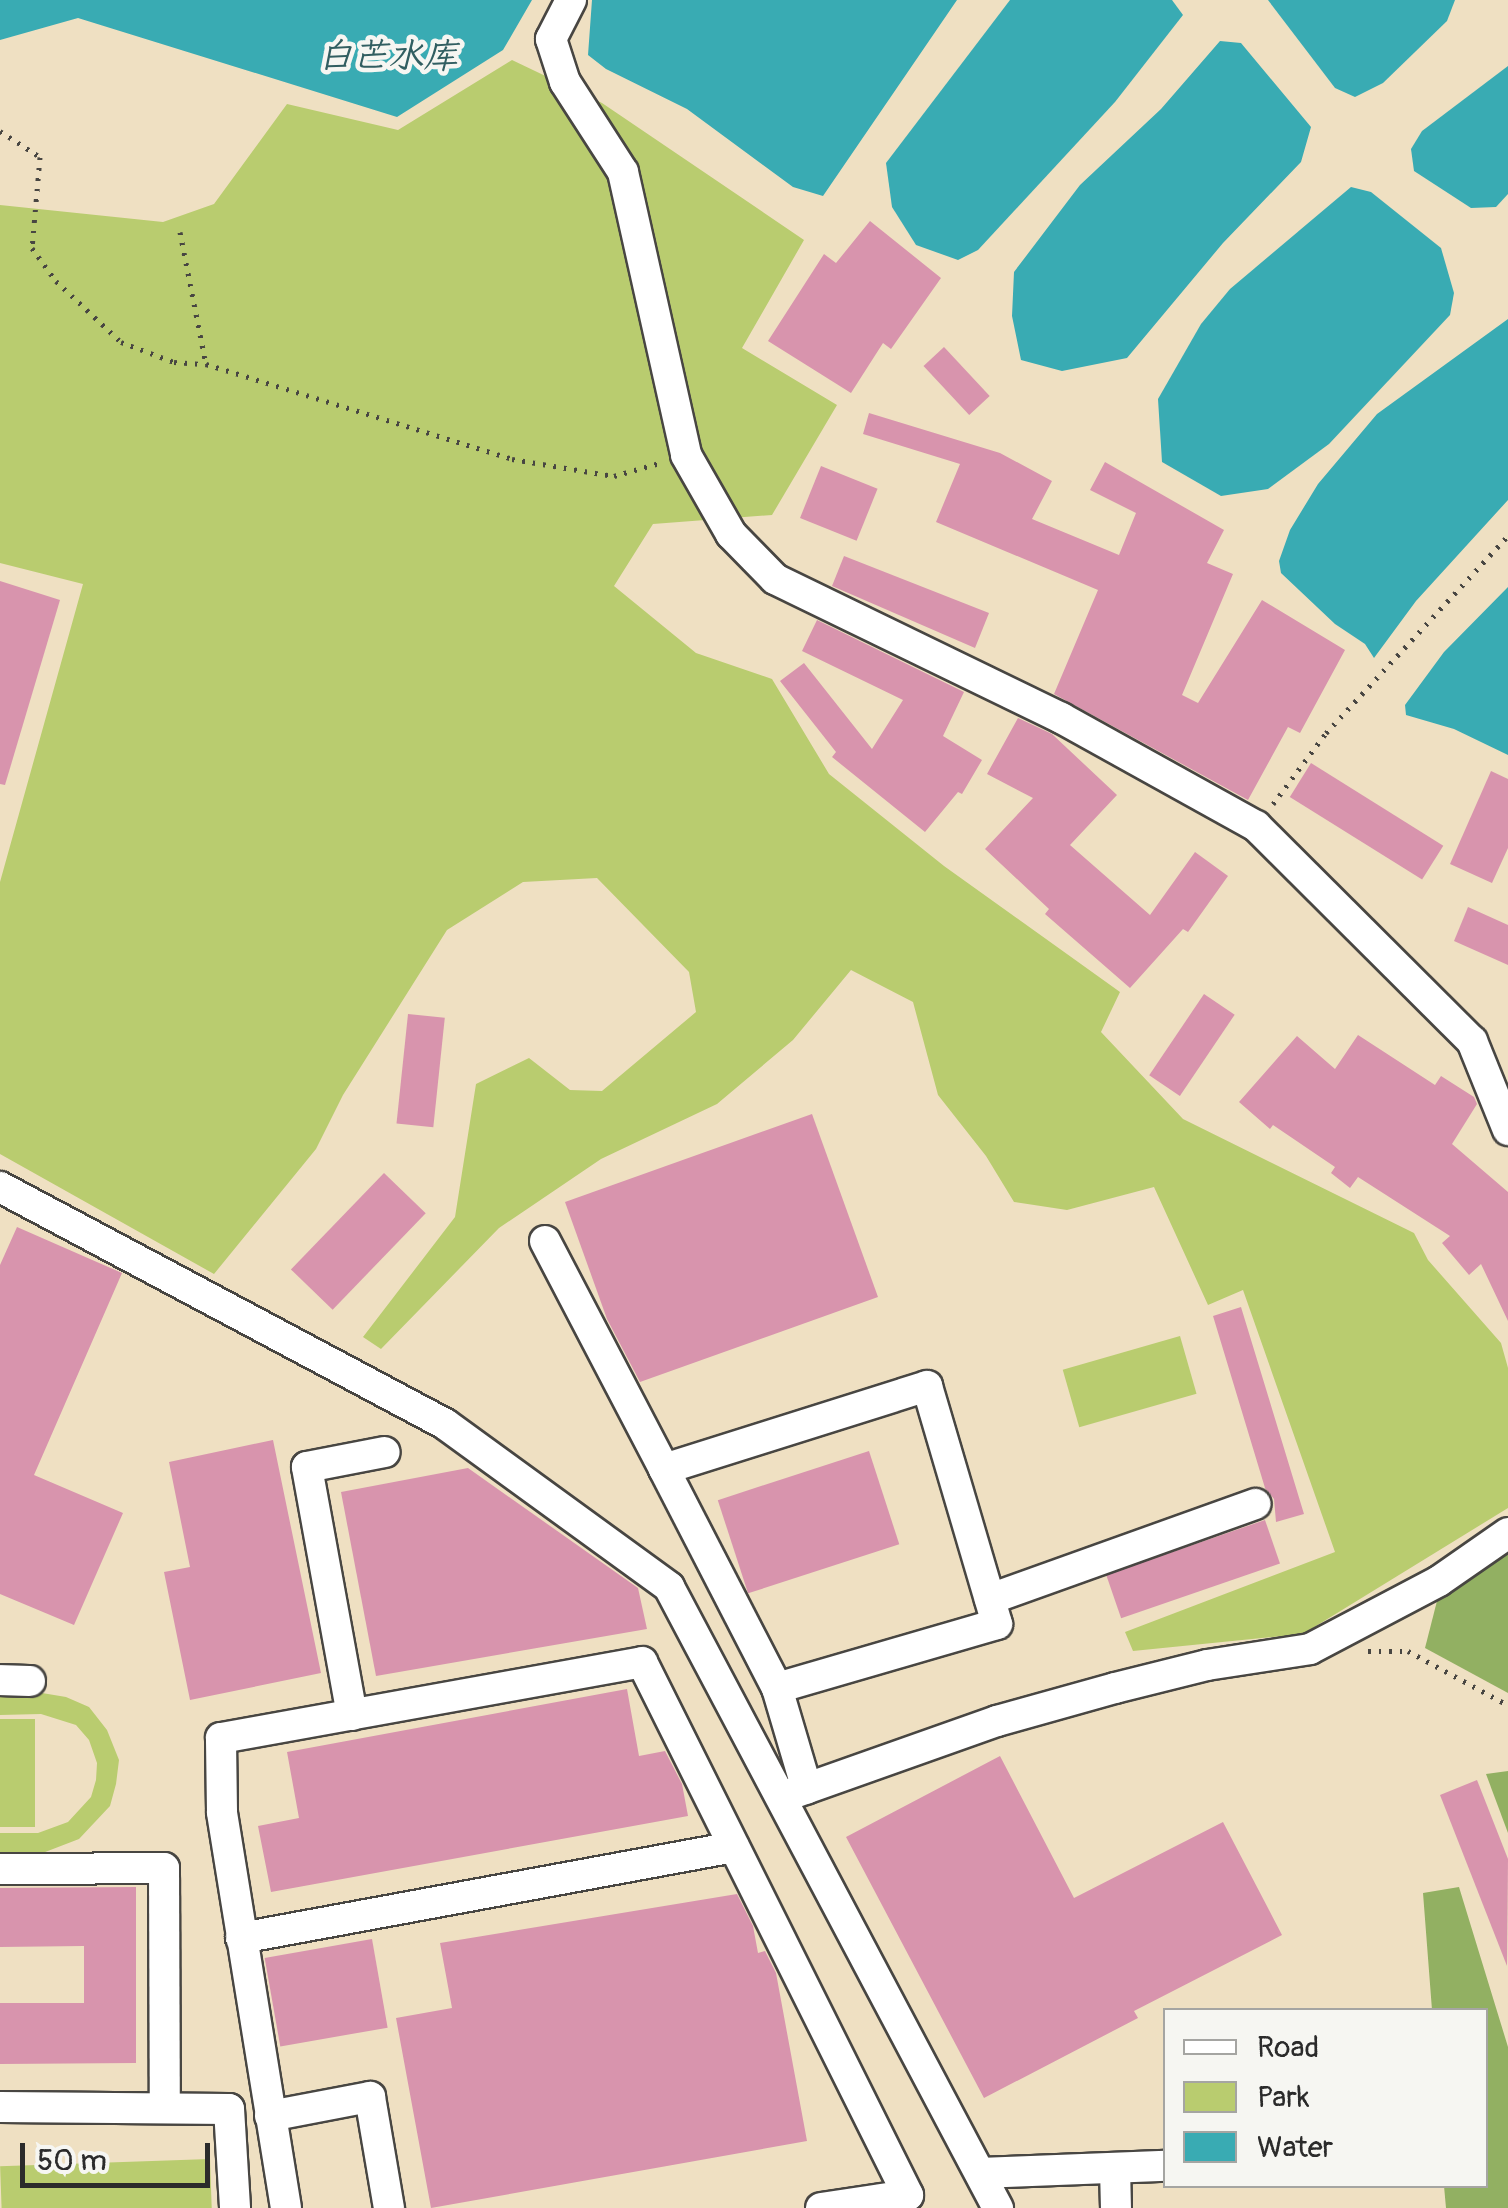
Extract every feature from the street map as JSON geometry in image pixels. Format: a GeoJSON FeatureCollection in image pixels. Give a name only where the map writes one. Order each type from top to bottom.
{"type":"FeatureCollection","features":[{"type":"Feature","properties":{"kind":"street"},"geometry":{"type":"LineString","coordinates":[[571,0],[550,40],[565,82],[623,172],[686,455],[731,534],[775,579],[1061,718],[1256,826],[1472,1041],[1508,1130]]}},
{"type":"Feature","properties":{"kind":"street"},"geometry":{"type":"LineString","coordinates":[[0,1187],[446,1424],[669,1587],[794,1793],[998,2208]]}},
{"type":"Feature","properties":{"kind":"street"},"geometry":{"type":"LineString","coordinates":[[545,1241],[777,1688],[794,1793]]}},
{"type":"Feature","properties":{"kind":"street"},"geometry":{"type":"LineString","coordinates":[[664,1469],[927,1386],[998,1624],[777,1688]]}},
{"type":"Feature","properties":{"kind":"street"},"geometry":{"type":"LineString","coordinates":[[352,1715],[307,1466],[385,1452]]}},
{"type":"Feature","properties":{"kind":"street"},"geometry":{"type":"LineString","coordinates":[[990,1599],[1256,1504]]}},
{"type":"Feature","properties":{"kind":"street"},"geometry":{"type":"LineString","coordinates":[[794,1793],[997,1721],[1115,1688],[1207,1666],[1310,1650],[1439,1581],[1508,1533]]}},
{"type":"Feature","properties":{"kind":"street"},"geometry":{"type":"LineString","coordinates":[[286,2208],[222,1812],[220,1738],[642,1662],[908,2195],[822,2208]]}},
{"type":"Feature","properties":{"kind":"street"},"geometry":{"type":"LineString","coordinates":[[241,1938],[734,1847]]}},
{"type":"Feature","properties":{"kind":"street"},"geometry":{"type":"LineString","coordinates":[[0,1869],[164,1868],[165,2108]]}},
{"type":"Feature","properties":{"kind":"street"},"geometry":{"type":"LineString","coordinates":[[270,2116],[370,2096],[389,2208]]}},
{"type":"Feature","properties":{"kind":"street"},"geometry":{"type":"LineString","coordinates":[[0,2107],[229,2108],[235,2208]]}},
{"type":"Feature","properties":{"kind":"street"},"geometry":{"type":"LineString","coordinates":[[980,2173],[1163,2166]]}},
{"type":"Feature","properties":{"kind":"street"},"geometry":{"type":"LineString","coordinates":[[1115,2168],[1116,2208]]}},
{"type":"Feature","properties":{"kind":"path"},"geometry":{"type":"LineString","coordinates":[[0,130],[40,157],[32,248],[56,280],[121,342],[174,362],[206,364],[512,459],[614,476],[686,455]]}},
{"type":"Feature","properties":{"kind":"path"},"geometry":{"type":"LineString","coordinates":[[180,232],[206,364]]}},
{"type":"Feature","properties":{"kind":"path"},"geometry":{"type":"LineString","coordinates":[[1256,826],[1326,733],[1508,536]]}},
{"type":"Feature","properties":{"kind":"path"},"geometry":{"type":"LineString","coordinates":[[1357,1651],[1408,1651],[1508,1704]]}},
{"type":"Feature","properties":{"kind":"green space"},"geometry":{"type":"Polygon","coordinates":[[[512,60],[602,103],[804,240],[742,348],[837,405],[772,515],[653,524],[614,586],[696,653],[772,679],[829,774],[944,866],[1120,992],[1101,1032],[1183,1119],[1414,1233],[1428,1260],[1501,1343],[1508,1368],[1508,1508],[1303,1634],[1133,1651],[1125,1632],[1335,1552],[1243,1290],[1208,1305],[1154,1187],[1067,1210],[1014,1202],[986,1156],[938,1095],[913,1002],[851,970],[793,1040],[717,1104],[601,1159],[499,1228],[381,1349],[363,1337],[455,1217],[476,1084],[529,1058],[570,1090],[602,1091],[696,1012],[689,972],[597,878],[523,882],[447,930],[343,1095],[316,1149],[214,1274],[0,1154],[0,882],[83,584],[0,563],[0,205],[163,222],[214,204],[287,104],[398,130],[512,60]]]}},
{"type":"Feature","properties":{"kind":"green space"},"geometry":{"type":"Polygon","coordinates":[[[1180,1336],[1197,1394],[1079,1427],[1063,1370],[1180,1336]]]}},
{"type":"Feature","properties":{"kind":"green space"},"geometry":{"type":"Polygon","coordinates":[[[1508,1553],[1508,1693],[1425,1648],[1437,1601],[1508,1553]]]}},
{"type":"Feature","properties":{"kind":"green space"},"geometry":{"type":"Polygon","coordinates":[[[42,1693],[66,1697],[89,1707],[107,1730],[119,1760],[116,1784],[110,1806],[79,1839],[40,1854],[0,1854],[0,1833],[38,1833],[68,1822],[91,1797],[96,1780],[97,1763],[89,1740],[76,1725],[41,1714],[0,1715],[0,1695],[42,1693]]]}},
{"type":"Feature","properties":{"kind":"green space"},"geometry":{"type":"Polygon","coordinates":[[[0,1719],[35,1719],[35,1827],[0,1827],[0,1719]]]}},
{"type":"Feature","properties":{"kind":"green space"},"geometry":{"type":"Polygon","coordinates":[[[1508,1771],[1508,1833],[1486,1774],[1508,1771]]]}},
{"type":"Feature","properties":{"kind":"green space"},"geometry":{"type":"Polygon","coordinates":[[[1459,1887],[1508,2047],[1508,2208],[1446,2208],[1444,2188],[1488,2188],[1488,2008],[1432,2008],[1423,1893],[1459,1887]]]}},
{"type":"Feature","properties":{"kind":"green space"},"geometry":{"type":"Polygon","coordinates":[[[210,2159],[212,2208],[2,2208],[0,2166],[210,2159]]]}},
{"type":"Feature","properties":{"kind":"water","name":"白芒水库"},"geometry":{"type":"Polygon","coordinates":[[[0,0],[532,0],[503,50],[397,117],[78,18],[0,40],[0,0]]]}},
{"type":"Feature","properties":{"kind":"water"},"geometry":{"type":"Polygon","coordinates":[[[592,0],[957,0],[823,196],[793,187],[687,109],[606,69],[588,55],[592,0]]]}},
{"type":"Feature","properties":{"kind":"water"},"geometry":{"type":"Polygon","coordinates":[[[1010,0],[1172,0],[1183,15],[1115,102],[978,250],[958,260],[916,245],[892,207],[886,163],[1010,0]]]}},
{"type":"Feature","properties":{"kind":"water"},"geometry":{"type":"Polygon","coordinates":[[[1268,0],[1455,0],[1447,21],[1383,83],[1355,97],[1335,88],[1268,0]]]}},
{"type":"Feature","properties":{"kind":"water"},"geometry":{"type":"Polygon","coordinates":[[[1220,41],[1241,43],[1311,127],[1301,162],[1223,243],[1127,358],[1062,371],[1021,360],[1012,316],[1014,272],[1080,185],[1161,109],[1220,41]]]}},
{"type":"Feature","properties":{"kind":"water"},"geometry":{"type":"Polygon","coordinates":[[[1508,66],[1508,194],[1496,207],[1471,208],[1414,171],[1411,149],[1422,131],[1508,66]]]}},
{"type":"Feature","properties":{"kind":"water"},"geometry":{"type":"Polygon","coordinates":[[[1351,187],[1371,192],[1441,248],[1454,293],[1450,315],[1329,444],[1268,489],[1221,496],[1162,462],[1158,399],[1201,324],[1230,289],[1351,187]]]}},
{"type":"Feature","properties":{"kind":"water"},"geometry":{"type":"Polygon","coordinates":[[[1508,319],[1508,500],[1416,601],[1374,658],[1365,644],[1335,624],[1281,573],[1279,561],[1290,530],[1318,484],[1377,414],[1508,319]]]}},
{"type":"Feature","properties":{"kind":"water"},"geometry":{"type":"Polygon","coordinates":[[[1508,587],[1508,755],[1454,729],[1406,715],[1405,705],[1444,652],[1508,587]]]}},
{"type":"Feature","properties":{"kind":"building"},"geometry":{"type":"Polygon","coordinates":[[[870,221],[941,278],[891,349],[883,343],[851,393],[768,341],[824,254],[836,263],[870,221]]]}},
{"type":"Feature","properties":{"kind":"building"},"geometry":{"type":"Polygon","coordinates":[[[944,347],[990,396],[969,415],[924,366],[944,347]]]}},
{"type":"Feature","properties":{"kind":"building"},"geometry":{"type":"Polygon","coordinates":[[[869,413],[1000,453],[1052,481],[1032,519],[1119,555],[1136,513],[1090,490],[1105,462],[1224,530],[1207,563],[1233,574],[1182,695],[1198,703],[1262,600],[1345,650],[1300,733],[1288,727],[1248,800],[1054,694],[1098,590],[936,522],[960,464],[863,434],[869,413]]]}},
{"type":"Feature","properties":{"kind":"building"},"geometry":{"type":"Polygon","coordinates":[[[821,466],[878,489],[857,541],[800,518],[821,466]]]}},
{"type":"Feature","properties":{"kind":"building"},"geometry":{"type":"Polygon","coordinates":[[[844,556],[989,613],[975,648],[832,586],[844,556]]]}},
{"type":"Feature","properties":{"kind":"building"},"geometry":{"type":"Polygon","coordinates":[[[0,581],[60,600],[5,785],[0,784],[0,581]]]}},
{"type":"Feature","properties":{"kind":"building"},"geometry":{"type":"Polygon","coordinates":[[[817,620],[964,692],[943,736],[982,760],[962,794],[958,792],[925,832],[832,757],[836,752],[780,681],[804,663],[872,749],[903,700],[802,651],[817,620]]]}},
{"type":"Feature","properties":{"kind":"building"},"geometry":{"type":"Polygon","coordinates":[[[1018,718],[1052,734],[1117,795],[1070,845],[1150,915],[1195,852],[1228,876],[1188,932],[1183,929],[1130,988],[1045,914],[1049,909],[985,849],[1033,798],[987,774],[1018,718]]]}},
{"type":"Feature","properties":{"kind":"building"},"geometry":{"type":"Polygon","coordinates":[[[1311,763],[1443,846],[1422,880],[1290,797],[1311,763]]]}},
{"type":"Feature","properties":{"kind":"building"},"geometry":{"type":"Polygon","coordinates":[[[1491,771],[1508,779],[1508,848],[1492,883],[1450,864],[1491,771]]]}},
{"type":"Feature","properties":{"kind":"building"},"geometry":{"type":"Polygon","coordinates":[[[1468,907],[1508,925],[1508,965],[1454,941],[1468,907]]]}},
{"type":"Feature","properties":{"kind":"building"},"geometry":{"type":"Polygon","coordinates":[[[1204,994],[1235,1015],[1180,1096],[1149,1075],[1204,994]]]}},
{"type":"Feature","properties":{"kind":"building"},"geometry":{"type":"Polygon","coordinates":[[[408,1014],[445,1018],[433,1127],[397,1123],[408,1014]]]}},
{"type":"Feature","properties":{"kind":"building"},"geometry":{"type":"Polygon","coordinates":[[[1358,1035],[1435,1085],[1441,1076],[1474,1097],[1477,1104],[1452,1144],[1508,1192],[1508,1321],[1481,1264],[1469,1275],[1442,1243],[1450,1236],[1358,1177],[1350,1188],[1331,1173],[1335,1167],[1273,1125],[1270,1129],[1239,1102],[1297,1036],[1335,1069],[1358,1035]]]}},
{"type":"Feature","properties":{"kind":"building"},"geometry":{"type":"Polygon","coordinates":[[[812,1114],[878,1297],[640,1382],[607,1319],[565,1202],[812,1114]]]}},
{"type":"Feature","properties":{"kind":"building"},"geometry":{"type":"Polygon","coordinates":[[[384,1173],[426,1213],[333,1310],[291,1269],[384,1173]]]}},
{"type":"Feature","properties":{"kind":"building"},"geometry":{"type":"Polygon","coordinates":[[[17,1227],[122,1273],[34,1475],[123,1513],[74,1625],[0,1594],[0,1265],[17,1227]]]}},
{"type":"Feature","properties":{"kind":"building"},"geometry":{"type":"Polygon","coordinates":[[[1241,1307],[1304,1514],[1276,1522],[1274,1499],[1265,1488],[1213,1316],[1241,1307]]]}},
{"type":"Feature","properties":{"kind":"building"},"geometry":{"type":"Polygon","coordinates":[[[273,1440],[321,1673],[190,1700],[164,1572],[190,1567],[169,1462],[273,1440]]]}},
{"type":"Feature","properties":{"kind":"building"},"geometry":{"type":"Polygon","coordinates":[[[869,1451],[899,1544],[748,1593],[718,1500],[869,1451]]]}},
{"type":"Feature","properties":{"kind":"building"},"geometry":{"type":"Polygon","coordinates":[[[468,1468],[638,1588],[647,1629],[376,1676],[341,1492],[468,1468]]]}},
{"type":"Feature","properties":{"kind":"building"},"geometry":{"type":"Polygon","coordinates":[[[1265,1520],[1280,1563],[1121,1618],[1106,1575],[1265,1520]]]}},
{"type":"Feature","properties":{"kind":"building"},"geometry":{"type":"Polygon","coordinates":[[[627,1689],[639,1756],[665,1751],[682,1784],[688,1816],[271,1892],[258,1826],[299,1818],[287,1752],[627,1689]]]}},
{"type":"Feature","properties":{"kind":"building"},"geometry":{"type":"Polygon","coordinates":[[[1000,1756],[1074,1898],[1223,1822],[1282,1935],[1134,2011],[1138,2018],[984,2098],[846,1837],[1000,1756]]]}},
{"type":"Feature","properties":{"kind":"building"},"geometry":{"type":"Polygon","coordinates":[[[1477,1780],[1508,1859],[1507,1966],[1440,1795],[1477,1780]]]}},
{"type":"Feature","properties":{"kind":"building"},"geometry":{"type":"Polygon","coordinates":[[[136,1887],[136,2063],[0,2064],[0,2003],[84,2003],[84,1946],[0,1947],[0,1888],[136,1887]]]}},
{"type":"Feature","properties":{"kind":"building"},"geometry":{"type":"Polygon","coordinates":[[[737,1894],[753,1926],[758,1953],[765,1951],[776,1973],[807,2141],[431,2208],[396,2018],[452,2008],[440,1943],[737,1894]]]}},
{"type":"Feature","properties":{"kind":"building"},"geometry":{"type":"Polygon","coordinates":[[[372,1939],[388,2028],[280,2047],[265,1958],[372,1939]]]}}]}
